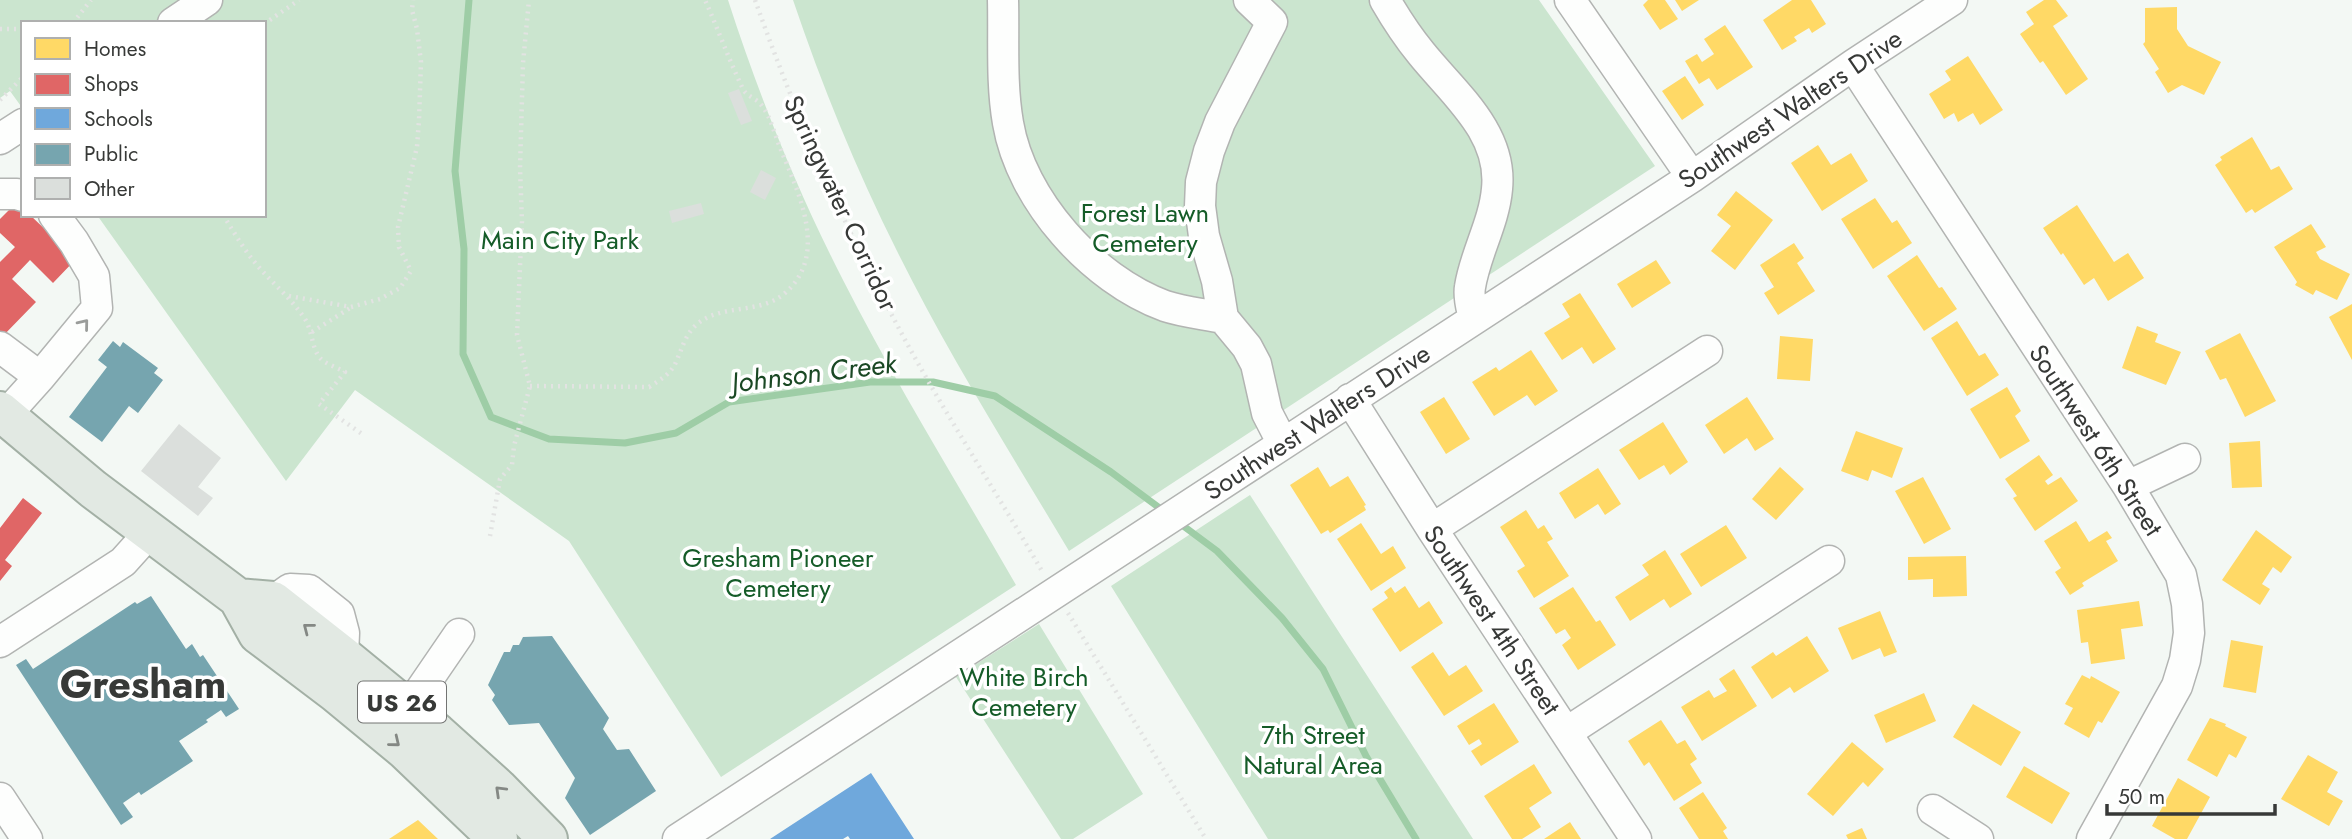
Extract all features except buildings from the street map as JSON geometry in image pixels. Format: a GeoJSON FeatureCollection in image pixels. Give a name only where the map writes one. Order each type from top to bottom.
{"type":"FeatureCollection","features":[{"type":"Feature","properties":{"kind":"main road","name":"US 26"},"geometry":{"type":"LineString","coordinates":[[3,414],[150,532],[343,656],[409,707],[498,788],[548,839]]}},
{"type":"Feature","properties":{"kind":"main road","name":"US 26"},"geometry":{"type":"LineString","coordinates":[[255,600],[258,634],[405,750],[498,839]]}},
{"type":"Feature","properties":{"kind":"street"},"geometry":{"type":"LineString","coordinates":[[176,21],[207,0]]}},
{"type":"Feature","properties":{"kind":"street"},"geometry":{"type":"LineString","coordinates":[[1003,0],[1008,124],[1018,160],[1036,196],[1057,226],[1087,257],[1125,285],[1165,305],[1223,318]]}},
{"type":"Feature","properties":{"kind":"street"},"geometry":{"type":"LineString","coordinates":[[1249,0],[1277,11],[1220,122],[1201,182],[1200,206],[1204,236],[1217,281],[1223,318],[1247,347],[1256,364],[1267,413],[1283,444]]}},
{"type":"Feature","properties":{"kind":"street"},"geometry":{"type":"LineString","coordinates":[[1385,0],[1403,30],[1486,134],[1494,157],[1497,190],[1470,288],[1474,319]]}},
{"type":"Feature","properties":{"kind":"street"},"geometry":{"type":"LineString","coordinates":[[1570,0],[1692,177]]}},
{"type":"Feature","properties":{"kind":"street","name":"Southwest Walters Drive"},"geometry":{"type":"LineString","coordinates":[[678,839],[1692,177],[1952,0]]}},
{"type":"Feature","properties":{"kind":"street","name":"Southwest 6th Street"},"geometry":{"type":"LineString","coordinates":[[1853,65],[2128,486],[2181,575],[2189,633],[2177,686],[2092,839]]}},
{"type":"Feature","properties":{"kind":"street"},"geometry":{"type":"LineString","coordinates":[[0,139],[21,125]]}},
{"type":"Feature","properties":{"kind":"street"},"geometry":{"type":"LineString","coordinates":[[0,194],[21,196]]}},
{"type":"Feature","properties":{"kind":"street"},"geometry":{"type":"LineString","coordinates":[[3,414],[40,377],[97,308],[94,276],[55,217]]}},
{"type":"Feature","properties":{"kind":"street"},"geometry":{"type":"LineString","coordinates":[[0,347],[40,377]]}},
{"type":"Feature","properties":{"kind":"street"},"geometry":{"type":"LineString","coordinates":[[1432,529],[1707,351]]}},
{"type":"Feature","properties":{"kind":"street","name":"Southwest 4th Street"},"geometry":{"type":"LineString","coordinates":[[1350,399],[1636,839]]}},
{"type":"Feature","properties":{"kind":"street"},"geometry":{"type":"LineString","coordinates":[[2128,486],[2185,459]]}},
{"type":"Feature","properties":{"kind":"street"},"geometry":{"type":"LineString","coordinates":[[0,642],[122,562],[150,532]]}},
{"type":"Feature","properties":{"kind":"street"},"geometry":{"type":"LineString","coordinates":[[1567,732],[1829,561]]}},
{"type":"Feature","properties":{"kind":"street"},"geometry":{"type":"LineString","coordinates":[[409,707],[459,634]]}},
{"type":"Feature","properties":{"kind":"street"},"geometry":{"type":"LineString","coordinates":[[0,798],[27,839]]}},
{"type":"Feature","properties":{"kind":"street"},"geometry":{"type":"LineString","coordinates":[[1933,810],[1978,839]]}},
{"type":"Feature","properties":{"kind":"path"},"geometry":{"type":"LineString","coordinates":[[75,21],[91,0]]}},
{"type":"Feature","properties":{"kind":"path"},"geometry":{"type":"LineString","coordinates":[[266,23],[299,0]]}},
{"type":"Feature","properties":{"kind":"path"},"geometry":{"type":"LineString","coordinates":[[312,332],[351,307],[380,299],[400,288],[411,271],[399,247],[398,227],[418,133],[421,62],[412,10],[413,0]]}},
{"type":"Feature","properties":{"kind":"path"},"geometry":{"type":"LineString","coordinates":[[490,536],[500,479],[512,465],[514,446],[530,386],[517,335],[522,221],[520,168],[523,63],[529,0]]}},
{"type":"Feature","properties":{"kind":"path"},"geometry":{"type":"LineString","coordinates":[[530,386],[649,387],[664,378],[676,363],[681,345],[697,324],[722,312],[756,308],[775,300],[784,295],[801,275],[807,259],[809,240],[804,212],[762,104],[744,91],[705,0]]}},
{"type":"Feature","properties":{"kind":"path","name":"Springwater Corridor"},"geometry":{"type":"LineString","coordinates":[[755,0],[773,51],[844,223],[896,324],[1048,581]]}},
{"type":"Feature","properties":{"kind":"path"},"geometry":{"type":"LineString","coordinates":[[0,29],[21,29]]}},
{"type":"Feature","properties":{"kind":"path"},"geometry":{"type":"LineString","coordinates":[[0,100],[21,79]]}},
{"type":"Feature","properties":{"kind":"path"},"geometry":{"type":"LineString","coordinates":[[224,217],[244,248],[289,296],[312,332],[313,345],[321,359],[345,372],[319,404],[366,436]]}},
{"type":"Feature","properties":{"kind":"path"},"geometry":{"type":"LineString","coordinates":[[289,296],[351,307]]}},
{"type":"Feature","properties":{"kind":"path"},"geometry":{"type":"LineString","coordinates":[[1064,607],[1206,839]]}},
{"type":"Feature","properties":{"kind":"green space","name":"Main City Park"},"geometry":{"type":"Polygon","coordinates":[[[0,0],[728,0],[780,142],[826,246],[884,357],[1016,585],[721,777],[569,541],[355,390],[286,481],[98,217],[266,217],[266,21],[21,21],[21,106],[10,91],[0,98],[0,0]]]}},
{"type":"Feature","properties":{"kind":"green space","name":"Forest Lawn Cemetery"},"geometry":{"type":"Polygon","coordinates":[[[793,0],[1539,0],[1655,166],[1069,551],[958,365],[897,251],[840,127],[793,0]]]}},
{"type":"Feature","properties":{"kind":"green space","name":"7th Street Natural Area"},"geometry":{"type":"Polygon","coordinates":[[[1250,495],[1473,839],[1268,839],[1111,586],[1250,495]]]}},
{"type":"Feature","properties":{"kind":"green space","name":"White Birch Cemetery"},"geometry":{"type":"Polygon","coordinates":[[[1039,624],[1143,794],[1073,839],[1061,839],[956,677],[1039,624]]]}},
{"type":"Feature","properties":{"kind":"waterway","name":"Johnson Creek"},"geometry":{"type":"LineString","coordinates":[[469,0],[455,171],[464,249],[463,354],[491,417],[549,439],[625,443],[676,433],[729,402],[870,382],[933,382],[995,396],[1111,472],[1165,512]]}},
{"type":"Feature","properties":{"kind":"waterway","name":"Johnson Creek"},"geometry":{"type":"LineString","coordinates":[[1178,522],[1217,551],[1282,618],[1323,669],[1366,756],[1416,839]]}},
{"type":"Feature","properties":{"kind":"district","name":"Gresham"},"geometry":{"type":"Point","coordinates":[143,684]}},
{"type":"Feature","properties":{"kind":"park label","name":"Gresham Pioneer Cemetery"},"geometry":{"type":"Point","coordinates":[778,573]}}]}
